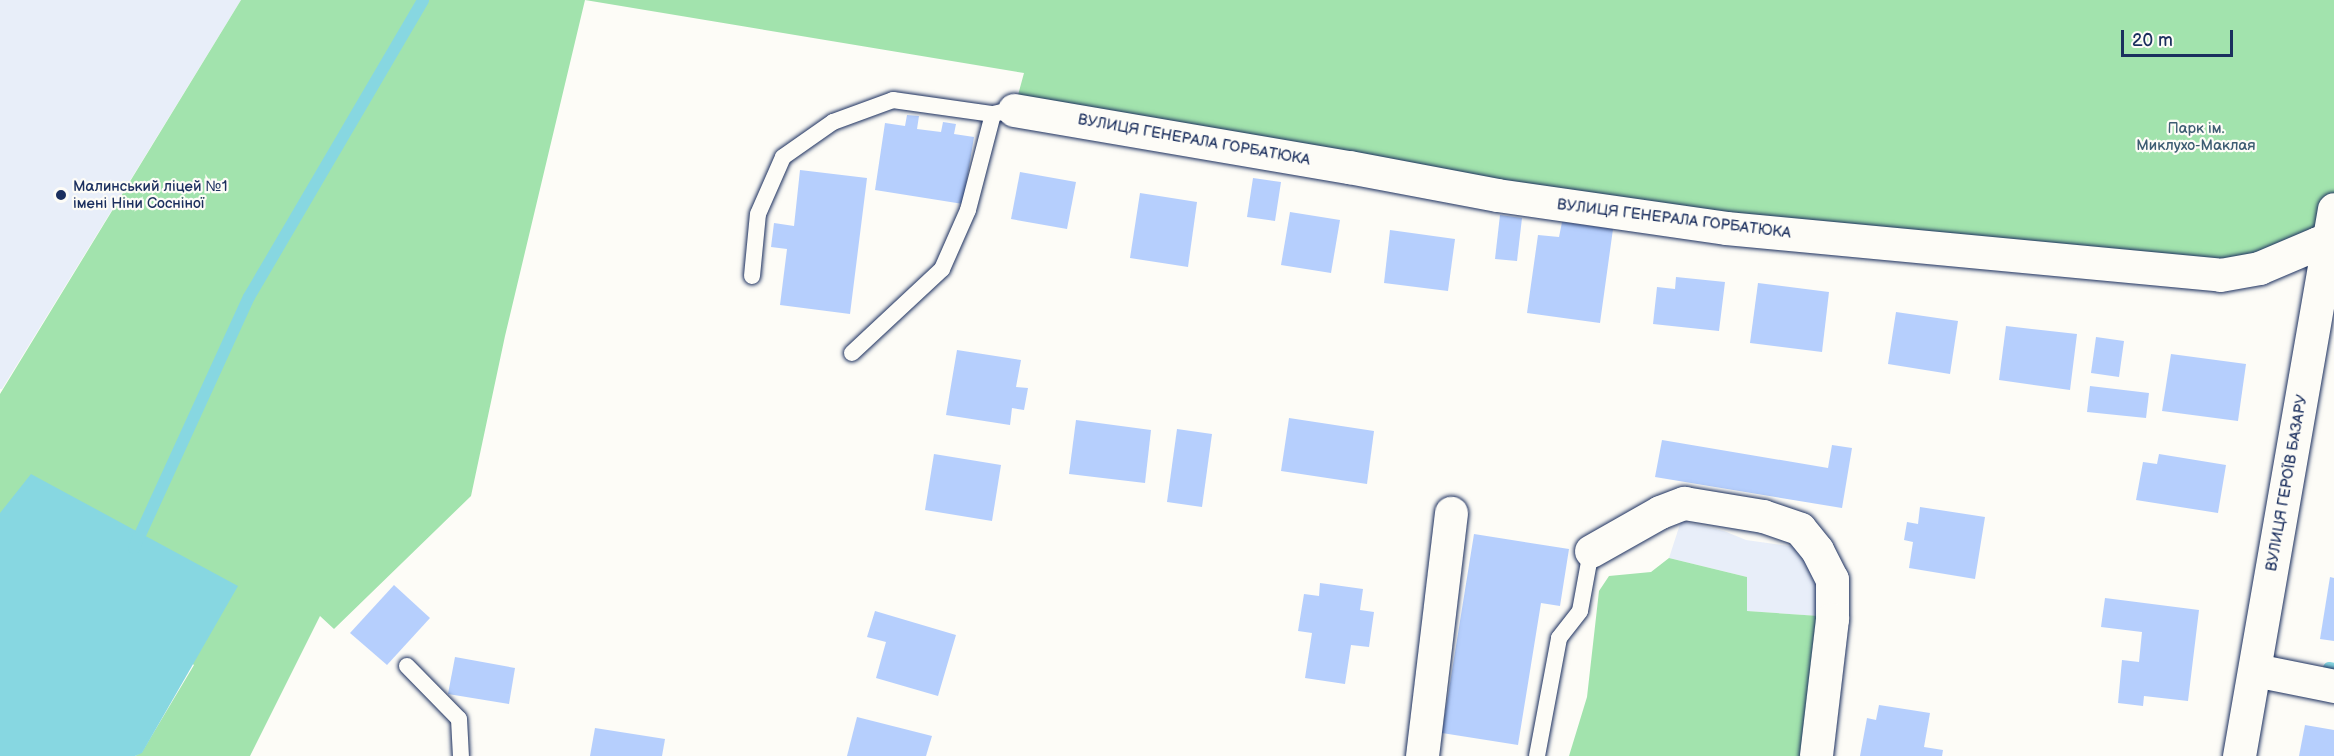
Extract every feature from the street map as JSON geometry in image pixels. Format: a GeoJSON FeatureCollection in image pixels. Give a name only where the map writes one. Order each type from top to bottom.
{"type":"FeatureCollection","features":[{"type":"Feature","properties":{"kind":"street","name":"ВУЛИЦЯ ГЕНЕРАЛА ГОРБАТЮКА"},"geometry":{"type":"LineString","coordinates":[[1003,112],[1349,167],[1497,195],[1773,232],[2220,274],[2259,268],[2308,246],[2331,243]]}},
{"type":"Feature","properties":{"kind":"street","name":"ВУЛИЦЯ ГЕРОЇВ БАЗАРУ"},"geometry":{"type":"LineString","coordinates":[[2239,756],[2331,243],[2334,209]]}},
{"type":"Feature","properties":{"kind":"street"},"geometry":{"type":"LineString","coordinates":[[1591,551],[1660,512],[1684,503],[1763,516],[1800,529],[1817,550],[1833,579],[1832,618],[1816,756]]}},
{"type":"Feature","properties":{"kind":"street"},"geometry":{"type":"LineString","coordinates":[[1422,756],[1451,513]]}},
{"type":"Feature","properties":{"kind":"street"},"geometry":{"type":"LineString","coordinates":[[2254,670],[2334,686]]}},
{"type":"Feature","properties":{"kind":"lane"},"geometry":{"type":"LineString","coordinates":[[752,276],[758,214],[783,157],[833,122],[893,100],[1003,112],[968,210],[942,269],[852,353]]}},
{"type":"Feature","properties":{"kind":"lane"},"geometry":{"type":"LineString","coordinates":[[1537,756],[1559,638],[1580,611],[1591,551]]}},
{"type":"Feature","properties":{"kind":"lane"},"geometry":{"type":"LineString","coordinates":[[407,666],[459,719],[461,756]]}},
{"type":"Feature","properties":{"kind":"shaded area","name":"Малинський ліцей №1 імені Ніни Сосніної"},"geometry":{"type":"Polygon","coordinates":[[[0,0],[241,0],[2,389],[0,389],[0,0]]]}},
{"type":"Feature","properties":{"kind":"shaded area"},"geometry":{"type":"Polygon","coordinates":[[[1681,521],[1724,531],[1746,540],[1797,547],[1819,586],[1819,616],[1747,611],[1747,577],[1669,558],[1681,521]]]}},
{"type":"Feature","properties":{"kind":"green space"},"geometry":{"type":"Polygon","coordinates":[[[241,0],[585,0],[505,336],[471,496],[334,629],[320,616],[250,756],[135,756],[142,752],[194,665],[0,513],[0,394],[241,0]]]}},
{"type":"Feature","properties":{"kind":"green space","name":"Парк ім. Миклухо-Маклая"},"geometry":{"type":"Polygon","coordinates":[[[585,0],[2334,0],[2334,209],[2328,242],[2259,268],[1726,228],[1014,110],[1024,73],[585,0]]]}},
{"type":"Feature","properties":{"kind":"green space"},"geometry":{"type":"Polygon","coordinates":[[[1669,558],[1747,577],[1747,611],[1819,616],[1802,756],[1569,756],[1587,697],[1599,591],[1609,576],[1651,572],[1669,558]]]}},
{"type":"Feature","properties":{"kind":"water"},"geometry":{"type":"Polygon","coordinates":[[[31,474],[238,586],[142,753],[135,756],[0,756],[0,513],[31,474]]]}},
{"type":"Feature","properties":{"kind":"building"},"geometry":{"type":"Polygon","coordinates":[[[907,115],[919,116],[917,129],[941,132],[943,122],[956,124],[954,134],[974,137],[963,204],[875,190],[885,123],[905,126],[907,115]]]}},
{"type":"Feature","properties":{"kind":"building"},"geometry":{"type":"Polygon","coordinates":[[[800,170],[867,178],[850,314],[780,305],[787,249],[771,247],[774,223],[794,226],[800,170]]]}},
{"type":"Feature","properties":{"kind":"building"},"geometry":{"type":"Polygon","coordinates":[[[1020,172],[1076,182],[1067,229],[1011,219],[1020,172]]]}},
{"type":"Feature","properties":{"kind":"building"},"geometry":{"type":"Polygon","coordinates":[[[1253,178],[1281,182],[1275,221],[1247,217],[1253,178]]]}},
{"type":"Feature","properties":{"kind":"building"},"geometry":{"type":"Polygon","coordinates":[[[1140,193],[1197,202],[1188,267],[1130,258],[1140,193]]]}},
{"type":"Feature","properties":{"kind":"building"},"geometry":{"type":"Polygon","coordinates":[[[1290,212],[1340,220],[1331,273],[1281,265],[1290,212]]]}},
{"type":"Feature","properties":{"kind":"building"},"geometry":{"type":"Polygon","coordinates":[[[1500,215],[1522,218],[1517,261],[1495,259],[1500,215]]]}},
{"type":"Feature","properties":{"kind":"building"},"geometry":{"type":"Polygon","coordinates":[[[1562,222],[1613,229],[1600,323],[1527,313],[1538,235],[1559,237],[1562,222]]]}},
{"type":"Feature","properties":{"kind":"building"},"geometry":{"type":"Polygon","coordinates":[[[1390,230],[1455,239],[1448,291],[1384,283],[1390,230]]]}},
{"type":"Feature","properties":{"kind":"building"},"geometry":{"type":"Polygon","coordinates":[[[1676,277],[1725,282],[1719,331],[1653,324],[1657,287],[1675,289],[1676,277]]]}},
{"type":"Feature","properties":{"kind":"building"},"geometry":{"type":"Polygon","coordinates":[[[1758,283],[1829,292],[1822,352],[1750,343],[1758,283]]]}},
{"type":"Feature","properties":{"kind":"building"},"geometry":{"type":"Polygon","coordinates":[[[1896,312],[1958,321],[1950,374],[1888,364],[1896,312]]]}},
{"type":"Feature","properties":{"kind":"building"},"geometry":{"type":"Polygon","coordinates":[[[2006,326],[2077,334],[2070,390],[1999,380],[2006,326]]]}},
{"type":"Feature","properties":{"kind":"building"},"geometry":{"type":"Polygon","coordinates":[[[2096,337],[2124,341],[2119,377],[2091,373],[2096,337]]]}},
{"type":"Feature","properties":{"kind":"building"},"geometry":{"type":"Polygon","coordinates":[[[957,350],[1021,360],[1016,387],[1028,388],[1024,410],[1012,408],[1010,425],[946,415],[957,350]]]}},
{"type":"Feature","properties":{"kind":"building"},"geometry":{"type":"Polygon","coordinates":[[[2171,354],[2246,364],[2238,421],[2162,411],[2171,354]]]}},
{"type":"Feature","properties":{"kind":"building"},"geometry":{"type":"Polygon","coordinates":[[[2090,386],[2149,393],[2146,418],[2087,412],[2090,386]]]}},
{"type":"Feature","properties":{"kind":"building"},"geometry":{"type":"Polygon","coordinates":[[[1289,418],[1374,431],[1367,484],[1281,471],[1289,418]]]}},
{"type":"Feature","properties":{"kind":"building"},"geometry":{"type":"Polygon","coordinates":[[[1076,420],[1151,430],[1145,483],[1069,474],[1076,420]]]}},
{"type":"Feature","properties":{"kind":"building"},"geometry":{"type":"Polygon","coordinates":[[[1177,429],[1212,434],[1202,507],[1167,502],[1177,429]]]}},
{"type":"Feature","properties":{"kind":"building"},"geometry":{"type":"Polygon","coordinates":[[[1662,440],[1828,468],[1832,445],[1852,448],[1842,508],[1655,477],[1662,440]]]}},
{"type":"Feature","properties":{"kind":"building"},"geometry":{"type":"Polygon","coordinates":[[[934,454],[1001,465],[992,521],[925,510],[934,454]]]}},
{"type":"Feature","properties":{"kind":"building"},"geometry":{"type":"Polygon","coordinates":[[[2159,454],[2226,465],[2218,513],[2136,500],[2143,462],[2157,464],[2159,454]]]}},
{"type":"Feature","properties":{"kind":"building"},"geometry":{"type":"Polygon","coordinates":[[[1920,507],[1985,517],[1975,579],[1909,568],[1913,542],[1904,540],[1907,522],[1918,524],[1920,507]]]}},
{"type":"Feature","properties":{"kind":"building"},"geometry":{"type":"Polygon","coordinates":[[[1474,534],[1569,549],[1560,606],[1541,603],[1518,745],[1442,733],[1474,534]]]}},
{"type":"Feature","properties":{"kind":"building"},"geometry":{"type":"Polygon","coordinates":[[[2330,577],[2334,578],[2334,641],[2320,639],[2330,577]]]}},
{"type":"Feature","properties":{"kind":"building"},"geometry":{"type":"Polygon","coordinates":[[[1320,583],[1363,589],[1360,610],[1374,612],[1369,647],[1351,645],[1345,684],[1305,678],[1312,633],[1298,631],[1304,594],[1319,596],[1320,583]]]}},
{"type":"Feature","properties":{"kind":"building"},"geometry":{"type":"Polygon","coordinates":[[[394,585],[430,618],[387,665],[350,633],[394,585]]]}},
{"type":"Feature","properties":{"kind":"building"},"geometry":{"type":"Polygon","coordinates":[[[2105,598],[2199,610],[2188,701],[2144,696],[2143,706],[2118,703],[2122,660],[2139,662],[2142,632],[2101,627],[2105,598]]]}},
{"type":"Feature","properties":{"kind":"building"},"geometry":{"type":"Polygon","coordinates":[[[875,611],[956,635],[938,696],[876,678],[886,642],[867,637],[875,611]]]}},
{"type":"Feature","properties":{"kind":"building"},"geometry":{"type":"Polygon","coordinates":[[[455,657],[515,668],[509,704],[448,694],[455,657]]]}},
{"type":"Feature","properties":{"kind":"building"},"geometry":{"type":"Polygon","coordinates":[[[1879,705],[1930,713],[1924,747],[1943,750],[1942,756],[1860,756],[1867,718],[1876,720],[1879,705]]]}},
{"type":"Feature","properties":{"kind":"building"},"geometry":{"type":"Polygon","coordinates":[[[857,717],[932,736],[926,756],[847,756],[857,717]]]}},
{"type":"Feature","properties":{"kind":"building"},"geometry":{"type":"Polygon","coordinates":[[[2305,725],[2334,730],[2334,756],[2299,756],[2305,725]]]}},
{"type":"Feature","properties":{"kind":"building"},"geometry":{"type":"Polygon","coordinates":[[[595,728],[665,739],[662,756],[590,756],[595,728]]]}},
{"type":"Feature","properties":{"kind":"waterway"},"geometry":{"type":"LineString","coordinates":[[134,548],[249,297],[423,0]]}},
{"type":"Feature","properties":{"kind":"waterway"},"geometry":{"type":"LineString","coordinates":[[2329,668],[2334,669]]}},
{"type":"Feature","properties":{"kind":"place","name":"Малинський ліцей №1 імені Ніни Сосніної"},"geometry":{"type":"Point","coordinates":[61,195]}}]}
